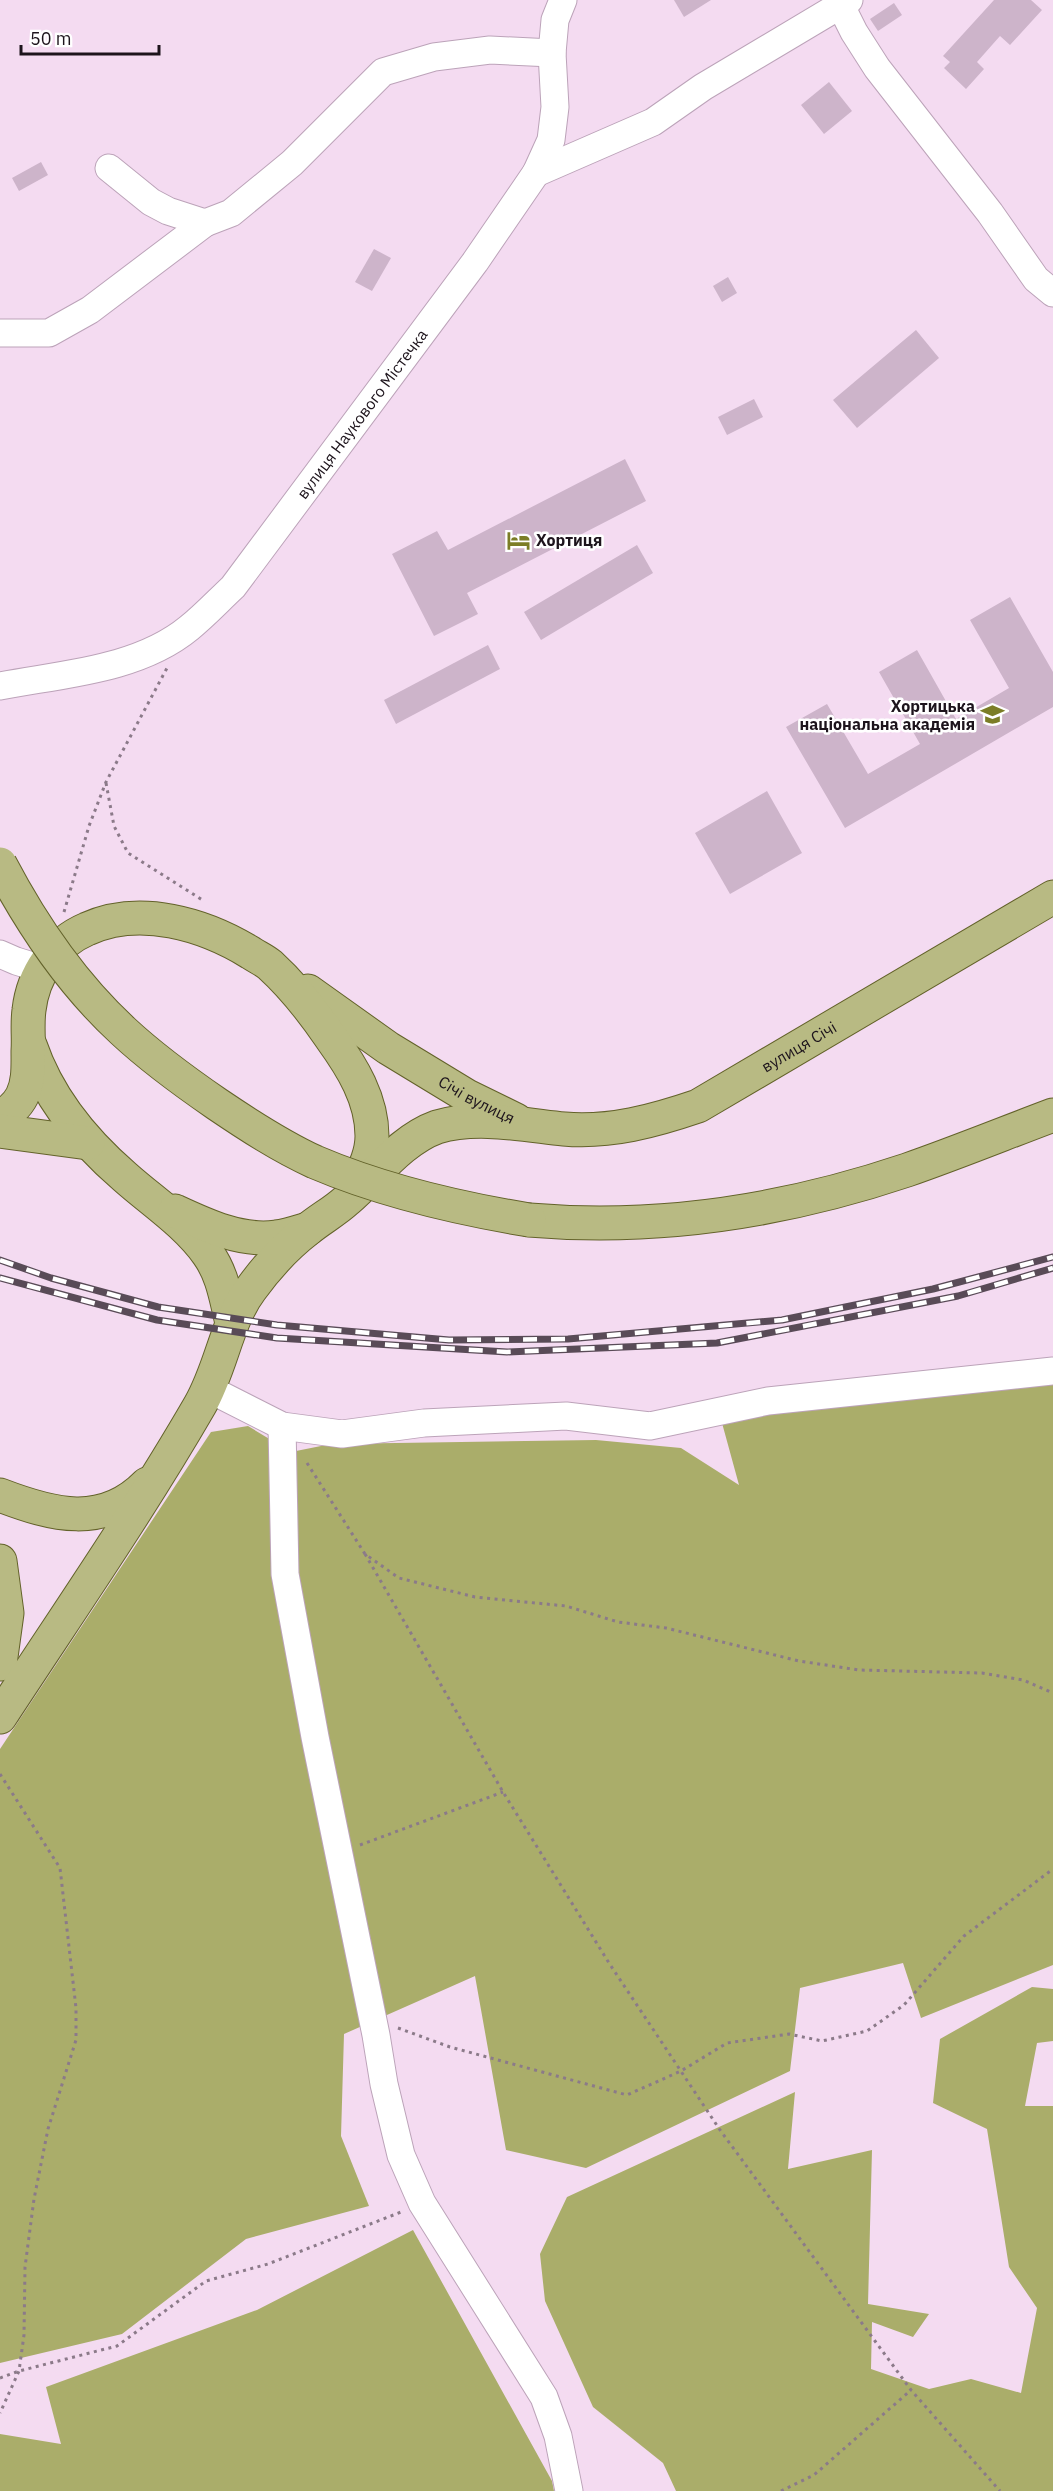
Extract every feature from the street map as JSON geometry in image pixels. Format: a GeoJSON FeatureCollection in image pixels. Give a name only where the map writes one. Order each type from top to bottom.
{"type":"FeatureCollection","features":[{"type":"Feature","properties":{"kind":"main road"},"geometry":{"type":"LineString","coordinates":[[0,864],[24,909],[73,977],[123,1031],[185,1082],[254,1129],[314,1161],[384,1187],[440,1203],[529,1220],[620,1224],[699,1219],[798,1201],[906,1170],[1053,1115]]}},
{"type":"Feature","properties":{"kind":"main road","name":"вулиця Січі"},"geometry":{"type":"LineString","coordinates":[[522,1123],[565,1129],[607,1129],[647,1123],[698,1106],[1053,897]]}},
{"type":"Feature","properties":{"kind":"main road"},"geometry":{"type":"LineString","coordinates":[[0,1118],[13,1109],[22,1095],[28,1076],[29,1010],[42,969],[65,942],[87,929],[117,919],[153,919],[187,924],[233,942],[269,964],[316,1016],[345,1058],[369,1108],[372,1138],[368,1161],[350,1197]]}},
{"type":"Feature","properties":{"kind":"main road","name":"Січі вулиця"},"geometry":{"type":"LineString","coordinates":[[269,964],[388,1048],[467,1096],[522,1123]]}},
{"type":"Feature","properties":{"kind":"main road"},"geometry":{"type":"LineString","coordinates":[[29,1041],[39,1071],[59,1105],[88,1143],[192,1234],[209,1255],[222,1279],[232,1323]]}},
{"type":"Feature","properties":{"kind":"main road","name":"Січі вулиця"},"geometry":{"type":"LineString","coordinates":[[308,1229],[327,1218],[415,1138],[439,1127],[465,1123],[522,1123]]}},
{"type":"Feature","properties":{"kind":"main road"},"geometry":{"type":"LineString","coordinates":[[0,1131],[88,1143]]}},
{"type":"Feature","properties":{"kind":"main road"},"geometry":{"type":"LineString","coordinates":[[158,1203],[208,1227],[244,1236],[275,1238],[308,1229]]}},
{"type":"Feature","properties":{"kind":"main road"},"geometry":{"type":"LineString","coordinates":[[0,1717],[165,1465],[209,1389],[225,1350],[232,1323],[248,1292],[269,1264],[308,1229]]}},
{"type":"Feature","properties":{"kind":"main road"},"geometry":{"type":"LineString","coordinates":[[0,1495],[38,1510],[64,1514],[95,1513],[134,1497],[165,1465]]}},
{"type":"Feature","properties":{"kind":"main road"},"geometry":{"type":"LineString","coordinates":[[0,1561],[7,1613],[0,1664]]}},
{"type":"Feature","properties":{"kind":"street","name":"вулиця Наукового Містечка"},"geometry":{"type":"LineString","coordinates":[[0,686],[110,665],[149,652],[188,630],[232,587],[475,262],[536,173],[551,140],[555,107],[552,53],[555,20],[563,0]]}},
{"type":"Feature","properties":{"kind":"street"},"geometry":{"type":"LineString","coordinates":[[536,173],[653,122],[703,87],[842,2],[854,32],[877,68],[990,213],[1036,279],[1053,293]]}},
{"type":"Feature","properties":{"kind":"street"},"geometry":{"type":"LineString","coordinates":[[0,333],[8,335],[49,333],[90,310],[205,223],[231,213],[292,163],[383,72],[434,57],[490,50],[552,53]]}},
{"type":"Feature","properties":{"kind":"street"},"geometry":{"type":"LineString","coordinates":[[109,168],[168,212],[205,223]]}},
{"type":"Feature","properties":{"kind":"street"},"geometry":{"type":"LineString","coordinates":[[0,954],[16,962],[42,969]]}},
{"type":"Feature","properties":{"kind":"street"},"geometry":{"type":"LineString","coordinates":[[209,1389],[282,1426],[342,1434],[424,1424],[566,1416],[650,1426],[768,1401],[1053,1371]]}},
{"type":"Feature","properties":{"kind":"street"},"geometry":{"type":"LineString","coordinates":[[282,1426],[285,1574],[338,1853],[374,2021],[384,2084],[401,2155],[422,2203],[544,2397],[558,2436],[569,2491]]}},
{"type":"Feature","properties":{"kind":"path"},"geometry":{"type":"LineString","coordinates":[[63,914],[89,826],[106,782],[188,630]]}},
{"type":"Feature","properties":{"kind":"path"},"geometry":{"type":"LineString","coordinates":[[106,782],[114,826],[128,853],[212,906]]}},
{"type":"Feature","properties":{"kind":"path"},"geometry":{"type":"LineString","coordinates":[[282,1426],[365,1554],[503,1792],[609,1963],[720,2130],[911,2390],[1000,2491]]}},
{"type":"Feature","properties":{"kind":"path"},"geometry":{"type":"LineString","coordinates":[[365,1554],[399,1578],[475,1597],[566,1606],[618,1622],[666,1628],[800,1661],[859,1670],[982,1673],[1023,1680],[1053,1693]]}},
{"type":"Feature","properties":{"kind":"path"},"geometry":{"type":"LineString","coordinates":[[0,1774],[60,1868],[76,2008],[76,2040],[48,2129],[34,2199],[25,2266],[24,2335],[19,2371],[0,2413]]}},
{"type":"Feature","properties":{"kind":"path"},"geometry":{"type":"LineString","coordinates":[[338,1853],[503,1792]]}},
{"type":"Feature","properties":{"kind":"path"},"geometry":{"type":"LineString","coordinates":[[374,2021],[418,2033],[450,2047],[627,2095],[681,2071],[727,2043],[789,2034],[822,2041],[867,2031],[904,2005],[964,1936],[1053,1869]]}},
{"type":"Feature","properties":{"kind":"path"},"geometry":{"type":"LineString","coordinates":[[0,2378],[117,2346],[206,2281],[268,2264],[380,2222],[422,2203]]}},
{"type":"Feature","properties":{"kind":"path"},"geometry":{"type":"LineString","coordinates":[[781,2491],[814,2475],[911,2390]]}},
{"type":"Feature","properties":{"kind":"green space"},"geometry":{"type":"Polygon","coordinates":[[[1053,1371],[1053,1965],[921,2018],[903,1963],[800,1988],[790,2071],[586,2168],[506,2150],[475,1976],[344,2034],[341,2136],[369,2206],[246,2239],[122,2334],[0,2363],[0,1749],[211,1432],[248,1426],[291,1452],[331,1444],[596,1440],[681,1448],[739,1485],[719,1412],[1053,1371]]]}},
{"type":"Feature","properties":{"kind":"green space"},"geometry":{"type":"Polygon","coordinates":[[[1032,1987],[1053,1989],[1053,2041],[1037,2043],[1025,2106],[1053,2106],[1053,2491],[676,2491],[663,2463],[593,2407],[545,2301],[540,2254],[567,2197],[795,2092],[788,2169],[872,2150],[868,2304],[929,2314],[913,2337],[872,2322],[871,2369],[929,2389],[971,2379],[1021,2393],[1037,2308],[1009,2267],[987,2129],[933,2103],[940,2039],[1032,1987]]]}},
{"type":"Feature","properties":{"kind":"green space"},"geometry":{"type":"Polygon","coordinates":[[[413,2230],[552,2481],[554,2491],[0,2491],[0,2434],[61,2444],[46,2387],[257,2310],[413,2230]]]}},
{"type":"Feature","properties":{"kind":"building"},"geometry":{"type":"Polygon","coordinates":[[[674,0],[711,0],[684,17],[674,0]]]}},
{"type":"Feature","properties":{"kind":"building"},"geometry":{"type":"Polygon","coordinates":[[[994,0],[1031,0],[1042,10],[1010,45],[1000,36],[977,62],[984,69],[966,89],[944,68],[950,62],[943,56],[994,0]]]}},
{"type":"Feature","properties":{"kind":"building"},"geometry":{"type":"Polygon","coordinates":[[[894,3],[902,15],[878,31],[870,19],[894,3]]]}},
{"type":"Feature","properties":{"kind":"building"},"geometry":{"type":"Polygon","coordinates":[[[829,82],[852,111],[824,134],[801,105],[829,82]]]}},
{"type":"Feature","properties":{"kind":"building"},"geometry":{"type":"Polygon","coordinates":[[[41,162],[48,175],[19,191],[12,178],[41,162]]]}},
{"type":"Feature","properties":{"kind":"building"},"geometry":{"type":"Polygon","coordinates":[[[374,249],[391,258],[372,291],[355,282],[374,249]]]}},
{"type":"Feature","properties":{"kind":"building"},"geometry":{"type":"Polygon","coordinates":[[[728,277],[737,293],[722,302],[713,286],[728,277]]]}},
{"type":"Feature","properties":{"kind":"building"},"geometry":{"type":"Polygon","coordinates":[[[916,330],[939,358],[857,428],[833,400],[916,330]]]}},
{"type":"Feature","properties":{"kind":"building"},"geometry":{"type":"Polygon","coordinates":[[[754,399],[763,417],[727,435],[718,417],[754,399]]]}},
{"type":"Feature","properties":{"kind":"building","name":"Хортиця"},"geometry":{"type":"Polygon","coordinates":[[[625,459],[646,501],[467,593],[478,614],[434,636],[392,554],[437,531],[448,550],[625,459]]]}},
{"type":"Feature","properties":{"kind":"building"},"geometry":{"type":"Polygon","coordinates":[[[637,545],[653,573],[541,640],[524,612],[637,545]]]}},
{"type":"Feature","properties":{"kind":"building"},"geometry":{"type":"Polygon","coordinates":[[[1010,597],[1053,672],[1053,707],[845,828],[786,727],[827,704],[868,774],[920,744],[879,672],[917,650],[956,719],[1009,688],[970,620],[1010,597]]]}},
{"type":"Feature","properties":{"kind":"building"},"geometry":{"type":"Polygon","coordinates":[[[488,645],[500,669],[396,724],[384,700],[488,645]]]}},
{"type":"Feature","properties":{"kind":"building"},"geometry":{"type":"Polygon","coordinates":[[[767,791],[802,853],[730,894],[695,833],[767,791]]]}},
{"type":"Feature","properties":{"kind":"railway"},"geometry":{"type":"LineString","coordinates":[[0,1260],[51,1278],[158,1307],[277,1325],[449,1340],[568,1339],[782,1320],[933,1289],[1053,1257]]}},
{"type":"Feature","properties":{"kind":"railway"},"geometry":{"type":"LineString","coordinates":[[0,1278],[157,1320],[277,1338],[507,1352],[717,1343],[958,1296],[1053,1268]]}},
{"type":"Feature","properties":{"kind":"place","name":"Хортиця"},"geometry":{"type":"Point","coordinates":[518,540]}},
{"type":"Feature","properties":{"kind":"place","name":"Хортицька національна академія"},"geometry":{"type":"Point","coordinates":[993,715]}}]}
